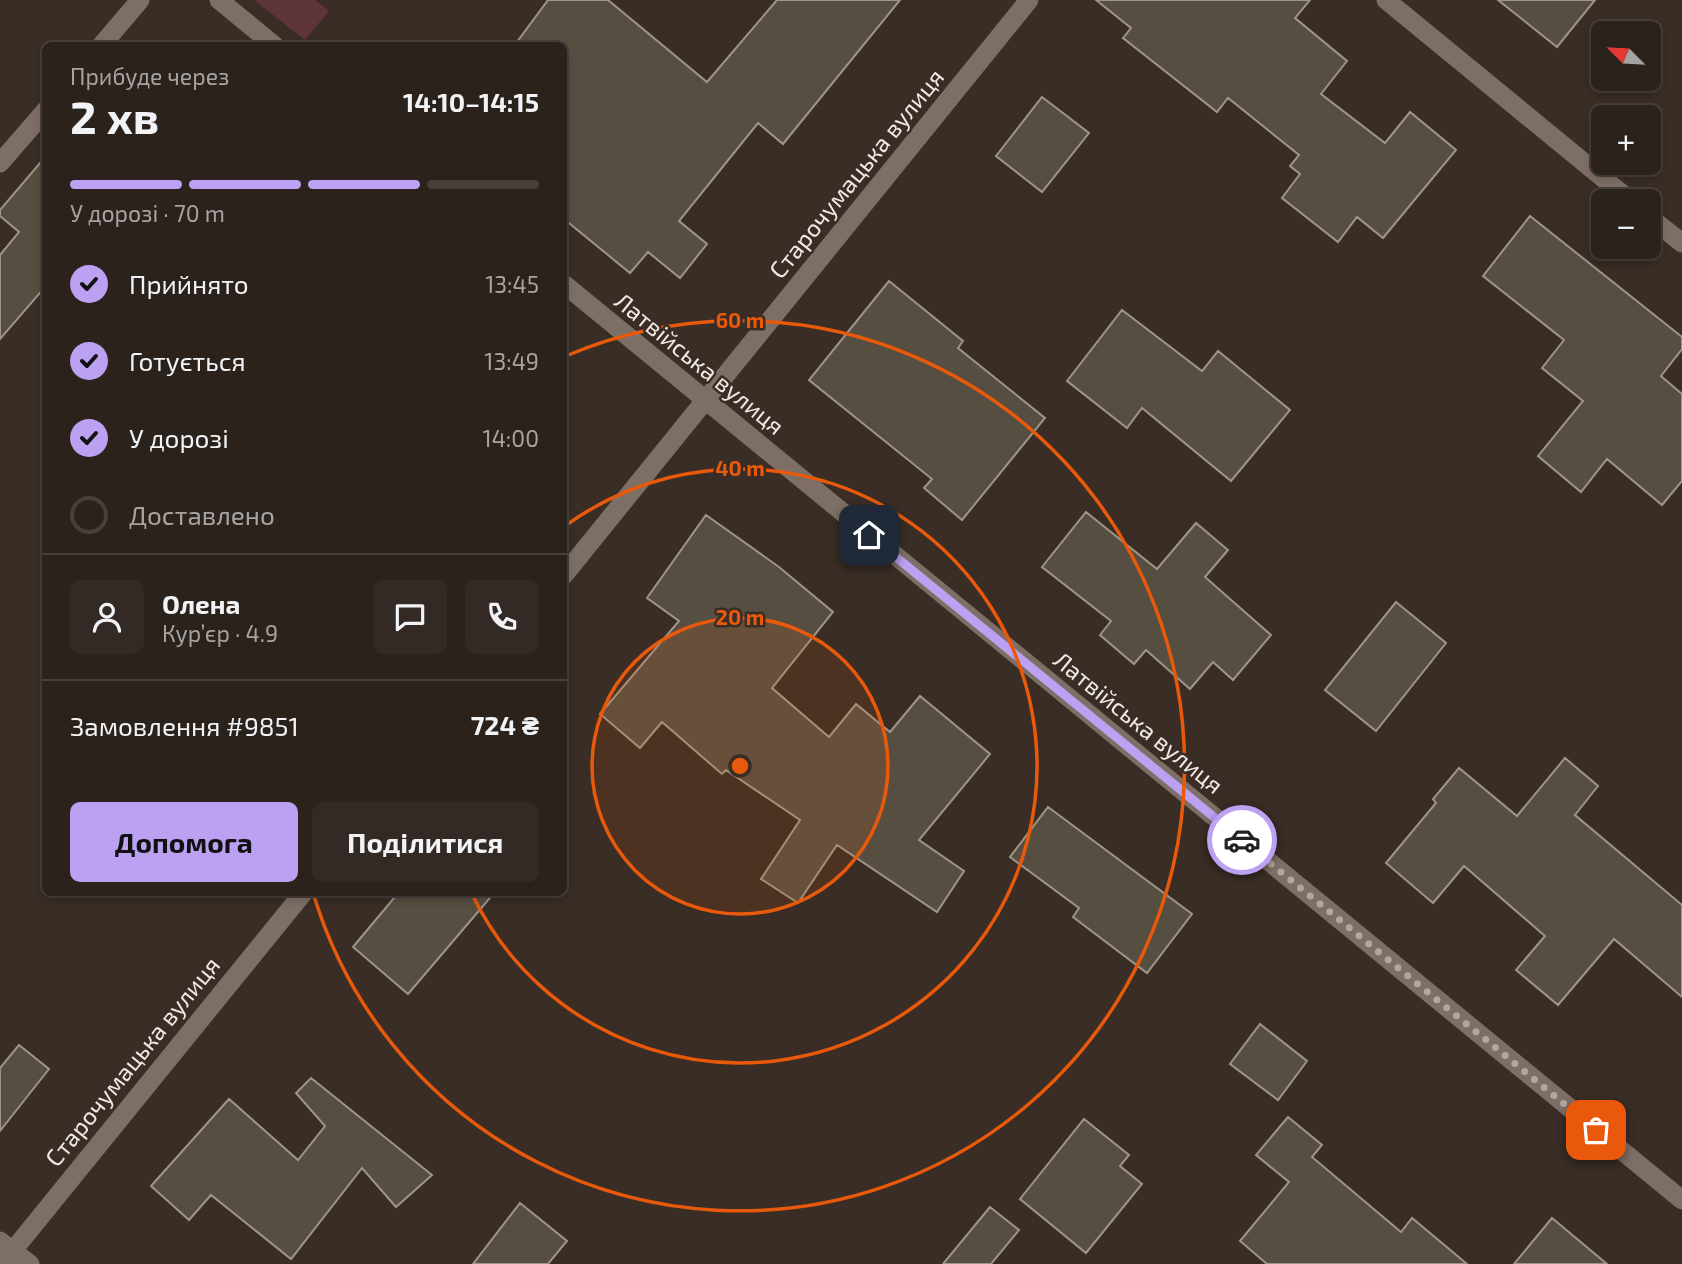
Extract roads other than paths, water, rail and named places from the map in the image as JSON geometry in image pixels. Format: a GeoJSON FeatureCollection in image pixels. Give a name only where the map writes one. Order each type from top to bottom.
{"type":"FeatureCollection","features":[{"type":"Feature","properties":{"kind":"street"},"geometry":{"type":"LineString","coordinates":[[104,42],[140,0]]}},
{"type":"Feature","properties":{"kind":"street"},"geometry":{"type":"LineString","coordinates":[[219,0],[270,42]]}},
{"type":"Feature","properties":{"kind":"street","name":"Старочумацька вулиця"},"geometry":{"type":"LineString","coordinates":[[567,571],[1029,0]]}},
{"type":"Feature","properties":{"kind":"street"},"geometry":{"type":"LineString","coordinates":[[1386,0],[1616,189]]}},
{"type":"Feature","properties":{"kind":"street"},"geometry":{"type":"LineString","coordinates":[[0,163],[42,115]]}},
{"type":"Feature","properties":{"kind":"street"},"geometry":{"type":"LineString","coordinates":[[1661,226],[1682,243]]}},
{"type":"Feature","properties":{"kind":"street","name":"Латвійська вулиця"},"geometry":{"type":"LineString","coordinates":[[567,286],[1682,1200]]}},
{"type":"Feature","properties":{"kind":"street","name":"Старочумацька вулиця"},"geometry":{"type":"LineString","coordinates":[[5,1252],[301,896]]}},
{"type":"Feature","properties":{"kind":"street"},"geometry":{"type":"LineString","coordinates":[[5,1252],[30,1264]]}}]}
